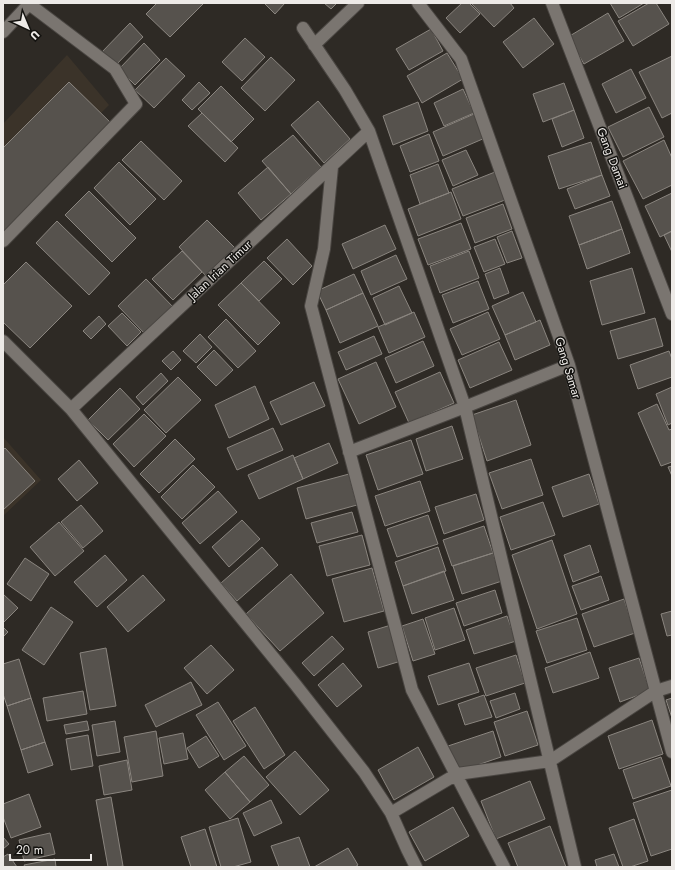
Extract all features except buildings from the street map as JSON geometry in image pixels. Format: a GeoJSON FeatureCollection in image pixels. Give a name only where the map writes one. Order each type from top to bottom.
{"type":"FeatureCollection","features":[{"type":"Feature","properties":{"kind":"street"},"geometry":{"type":"LineString","coordinates":[[3,32],[29,3],[115,69],[136,104],[3,241]]}},
{"type":"Feature","properties":{"kind":"street"},"geometry":{"type":"LineString","coordinates":[[314,45],[358,3]]}},
{"type":"Feature","properties":{"kind":"street","name":"Gang Samar"},"geometry":{"type":"LineString","coordinates":[[418,3],[461,59],[569,365],[672,752]]}},
{"type":"Feature","properties":{"kind":"street","name":"Gang Damai"},"geometry":{"type":"LineString","coordinates":[[552,3],[672,314]]}},
{"type":"Feature","properties":{"kind":"street"},"geometry":{"type":"LineString","coordinates":[[303,28],[345,90],[369,132],[465,406],[575,867]]}},
{"type":"Feature","properties":{"kind":"street","name":"Jalan Irian Timur"},"geometry":{"type":"LineString","coordinates":[[72,409],[369,132]]}},
{"type":"Feature","properties":{"kind":"street"},"geometry":{"type":"LineString","coordinates":[[332,167],[324,249],[311,306],[412,690],[504,867]]}},
{"type":"Feature","properties":{"kind":"street"},"geometry":{"type":"LineString","coordinates":[[3,341],[72,409],[296,684],[364,772],[391,813],[416,867]]}},
{"type":"Feature","properties":{"kind":"street"},"geometry":{"type":"LineString","coordinates":[[349,452],[569,365]]}},
{"type":"Feature","properties":{"kind":"street"},"geometry":{"type":"LineString","coordinates":[[391,813],[457,774],[550,761],[656,691],[672,686]]}},
{"type":"Feature","properties":{"kind":"shaded area"},"geometry":{"type":"Polygon","coordinates":[[[67,55],[109,105],[3,211],[3,124],[67,55]]]}},
{"type":"Feature","properties":{"kind":"shaded area"},"geometry":{"type":"Polygon","coordinates":[[[3,437],[41,480],[3,516],[3,437]]]}}]}
